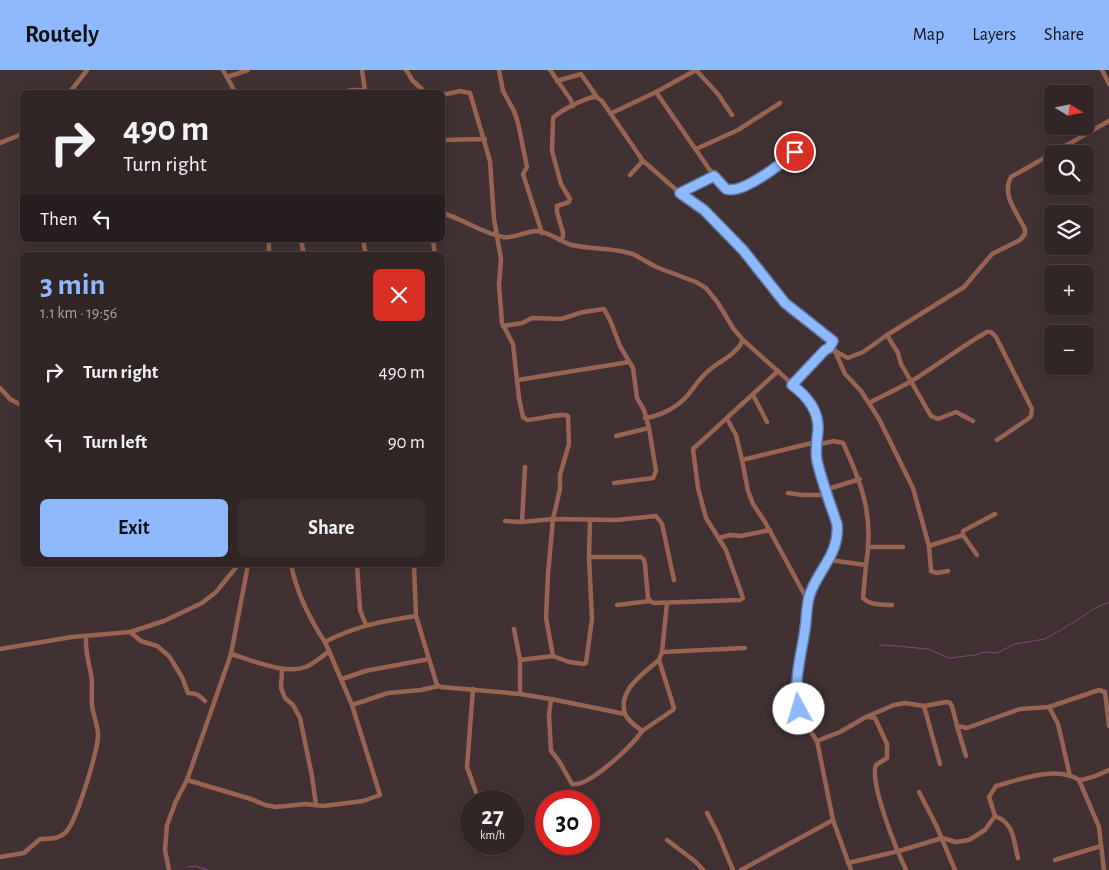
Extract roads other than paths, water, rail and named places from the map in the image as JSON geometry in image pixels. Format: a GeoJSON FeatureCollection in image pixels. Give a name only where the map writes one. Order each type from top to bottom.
{"type":"FeatureCollection","features":[{"type":"Feature","properties":{"kind":"street"},"geometry":{"type":"LineString","coordinates":[[72,90],[87,70]]}},
{"type":"Feature","properties":{"kind":"street"},"geometry":{"type":"LineString","coordinates":[[222,70],[234,90]]}},
{"type":"Feature","properties":{"kind":"street"},"geometry":{"type":"LineString","coordinates":[[227,77],[248,70]]}},
{"type":"Feature","properties":{"kind":"street"},"geometry":{"type":"LineString","coordinates":[[362,70],[365,90]]}},
{"type":"Feature","properties":{"kind":"street"},"geometry":{"type":"LineString","coordinates":[[406,70],[413,81],[423,90]]}},
{"type":"Feature","properties":{"kind":"street"},"geometry":{"type":"LineString","coordinates":[[499,70],[504,91],[518,123],[527,167],[523,174],[524,180],[526,187],[530,191],[542,233]]}},
{"type":"Feature","properties":{"kind":"street"},"geometry":{"type":"LineString","coordinates":[[550,70],[571,100],[573,106]]}},
{"type":"Feature","properties":{"kind":"street"},"geometry":{"type":"LineString","coordinates":[[557,81],[581,74],[587,70]]}},
{"type":"Feature","properties":{"kind":"street"},"geometry":{"type":"LineString","coordinates":[[612,113],[696,70],[718,94],[732,115]]}},
{"type":"Feature","properties":{"kind":"street"},"geometry":{"type":"LineString","coordinates":[[1102,70],[1109,84]]}},
{"type":"Feature","properties":{"kind":"street"},"geometry":{"type":"LineString","coordinates":[[581,74],[597,98],[612,113],[642,160],[680,193],[704,210],[743,250],[785,303],[833,341],[831,346],[792,385]]}},
{"type":"Feature","properties":{"kind":"street"},"geometry":{"type":"LineString","coordinates":[[445,94],[460,91],[470,93],[485,139],[490,161],[494,219],[500,259],[501,317],[503,326],[513,344],[519,398],[524,419],[536,420],[562,414],[568,416],[569,444],[560,475],[560,489],[553,519],[546,618],[553,656]]}},
{"type":"Feature","properties":{"kind":"street"},"geometry":{"type":"LineString","coordinates":[[656,92],[714,176],[726,189],[736,190],[762,177],[795,152]]}},
{"type":"Feature","properties":{"kind":"street"},"geometry":{"type":"LineString","coordinates":[[559,240],[563,237],[563,233],[556,209],[557,206],[570,199],[561,184],[552,151],[553,118],[557,113],[583,100],[597,98]]}},
{"type":"Feature","properties":{"kind":"street"},"geometry":{"type":"LineString","coordinates":[[696,149],[738,130],[780,103]]}},
{"type":"Feature","properties":{"kind":"street"},"geometry":{"type":"LineString","coordinates":[[831,346],[848,358],[863,352],[964,286],[992,254],[1018,242],[1022,237],[1025,229],[1010,201],[1006,188],[1011,176],[1109,121]]}},
{"type":"Feature","properties":{"kind":"street"},"geometry":{"type":"LineString","coordinates":[[0,143],[20,135]]}},
{"type":"Feature","properties":{"kind":"street"},"geometry":{"type":"LineString","coordinates":[[445,140],[485,139]]}},
{"type":"Feature","properties":{"kind":"street"},"geometry":{"type":"LineString","coordinates":[[630,175],[642,160]]}},
{"type":"Feature","properties":{"kind":"street"},"geometry":{"type":"LineString","coordinates":[[680,193],[714,176]]}},
{"type":"Feature","properties":{"kind":"street"},"geometry":{"type":"LineString","coordinates":[[445,214],[497,236],[512,238],[534,232],[545,232],[559,240],[580,246],[625,252],[656,267],[696,282],[711,293],[733,328],[743,340],[809,399],[814,408],[818,428],[817,459],[837,524],[837,530],[835,547],[808,601],[796,682],[796,696],[802,720],[817,741],[833,820],[851,870]]}},
{"type":"Feature","properties":{"kind":"street"},"geometry":{"type":"LineString","coordinates":[[503,326],[522,323],[532,318],[562,318],[604,309],[618,341],[633,368],[637,398],[644,410],[649,428],[656,471],[653,478],[614,483]]}},
{"type":"Feature","properties":{"kind":"street"},"geometry":{"type":"LineString","coordinates":[[869,403],[912,381],[964,345],[987,332],[993,334],[1032,409],[1028,419],[997,440]]}},
{"type":"Feature","properties":{"kind":"street"},"geometry":{"type":"LineString","coordinates":[[887,335],[898,353],[901,364],[931,416],[938,420],[956,412],[973,421]]}},
{"type":"Feature","properties":{"kind":"street"},"geometry":{"type":"LineString","coordinates":[[645,418],[657,416],[677,405],[707,371],[739,349],[743,340]]}},
{"type":"Feature","properties":{"kind":"street"},"geometry":{"type":"LineString","coordinates":[[836,351],[845,374],[861,391],[879,419],[914,488],[929,546],[931,570],[937,573],[948,571]]}},
{"type":"Feature","properties":{"kind":"street"},"geometry":{"type":"LineString","coordinates":[[518,380],[629,362]]}},
{"type":"Feature","properties":{"kind":"street"},"geometry":{"type":"LineString","coordinates":[[617,605],[650,601],[654,604],[740,600],[743,598],[741,588],[730,565],[729,556],[706,518],[698,488],[693,449],[778,371]]}},
{"type":"Feature","properties":{"kind":"street"},"geometry":{"type":"LineString","coordinates":[[0,388],[10,399],[20,404]]}},
{"type":"Feature","properties":{"kind":"street"},"geometry":{"type":"LineString","coordinates":[[753,395],[767,422]]}},
{"type":"Feature","properties":{"kind":"street"},"geometry":{"type":"LineString","coordinates":[[727,419],[736,435],[748,491],[753,504],[770,530],[808,601]]}},
{"type":"Feature","properties":{"kind":"street"},"geometry":{"type":"LineString","coordinates":[[616,436],[649,428]]}},
{"type":"Feature","properties":{"kind":"street"},"geometry":{"type":"LineString","coordinates":[[742,460],[816,444],[834,441],[843,443],[860,479],[869,523],[869,547],[863,598],[868,603],[892,605]]}},
{"type":"Feature","properties":{"kind":"street"},"geometry":{"type":"LineString","coordinates":[[522,522],[525,467]]}},
{"type":"Feature","properties":{"kind":"street"},"geometry":{"type":"LineString","coordinates":[[788,493],[803,495],[826,492],[860,479]]}},
{"type":"Feature","properties":{"kind":"street"},"geometry":{"type":"LineString","coordinates":[[977,555],[964,536],[963,531],[995,514]]}},
{"type":"Feature","properties":{"kind":"street"},"geometry":{"type":"LineString","coordinates":[[505,521],[522,522],[553,519],[590,521],[656,516],[662,524],[674,580]]}},
{"type":"Feature","properties":{"kind":"street"},"geometry":{"type":"LineString","coordinates":[[520,660],[553,656],[569,662],[586,663],[592,611],[589,557],[590,521]]}},
{"type":"Feature","properties":{"kind":"street"},"geometry":{"type":"LineString","coordinates":[[719,538],[770,530]]}},
{"type":"Feature","properties":{"kind":"street"},"geometry":{"type":"LineString","coordinates":[[929,546],[964,536]]}},
{"type":"Feature","properties":{"kind":"street"},"geometry":{"type":"LineString","coordinates":[[869,547],[904,547]]}},
{"type":"Feature","properties":{"kind":"street"},"geometry":{"type":"LineString","coordinates":[[589,557],[641,557],[644,560],[650,601]]}},
{"type":"Feature","properties":{"kind":"street"},"geometry":{"type":"LineString","coordinates":[[829,560],[866,565]]}},
{"type":"Feature","properties":{"kind":"street"},"geometry":{"type":"LineString","coordinates":[[0,649],[86,636],[130,632],[164,621],[202,603],[216,592],[236,567]]}},
{"type":"Feature","properties":{"kind":"street"},"geometry":{"type":"LineString","coordinates":[[169,870],[165,850],[166,825],[186,780],[231,654],[248,567]]}},
{"type":"Feature","properties":{"kind":"street"},"geometry":{"type":"LineString","coordinates":[[186,780],[251,799],[265,806],[276,807],[305,804],[323,806],[363,801],[380,795],[352,704],[325,642],[312,624],[296,588],[291,567]]}},
{"type":"Feature","properties":{"kind":"street"},"geometry":{"type":"LineString","coordinates":[[357,567],[360,610],[366,624]]}},
{"type":"Feature","properties":{"kind":"street"},"geometry":{"type":"LineString","coordinates":[[414,567],[416,616],[438,686]]}},
{"type":"Feature","properties":{"kind":"street"},"geometry":{"type":"LineString","coordinates":[[551,699],[549,715],[551,751],[559,760],[570,782],[574,785],[599,772],[624,752],[642,731],[673,710],[660,660],[668,603]]}},
{"type":"Feature","properties":{"kind":"street"},"geometry":{"type":"LineString","coordinates":[[325,642],[341,633],[366,624],[416,616]]}},
{"type":"Feature","properties":{"kind":"street"},"geometry":{"type":"LineString","coordinates":[[514,629],[520,660],[520,694]]}},
{"type":"Feature","properties":{"kind":"street"},"geometry":{"type":"LineString","coordinates":[[130,632],[141,640],[157,646],[168,656],[182,677],[186,690],[195,693],[205,701]]}},
{"type":"Feature","properties":{"kind":"street"},"geometry":{"type":"LineString","coordinates":[[0,857],[24,853],[40,839],[54,839],[65,833],[75,818],[94,756],[98,736],[92,705],[91,673],[85,648],[86,636]]}},
{"type":"Feature","properties":{"kind":"street"},"geometry":{"type":"LineString","coordinates":[[662,652],[745,648]]}},
{"type":"Feature","properties":{"kind":"street"},"geometry":{"type":"LineString","coordinates":[[231,654],[282,669],[304,668],[329,651]]}},
{"type":"Feature","properties":{"kind":"street"},"geometry":{"type":"LineString","coordinates":[[342,679],[365,671],[429,659]]}},
{"type":"Feature","properties":{"kind":"street"},"geometry":{"type":"LineString","coordinates":[[642,731],[625,714],[624,698],[628,688],[660,660]]}},
{"type":"Feature","properties":{"kind":"street"},"geometry":{"type":"LineString","coordinates":[[282,669],[281,688],[285,698],[293,705],[300,718],[316,805]]}},
{"type":"Feature","properties":{"kind":"street"},"geometry":{"type":"LineString","coordinates":[[352,704],[388,693],[421,690],[438,686],[520,694],[625,714]]}},
{"type":"Feature","properties":{"kind":"street"},"geometry":{"type":"LineString","coordinates":[[473,689],[467,767],[475,790]]}},
{"type":"Feature","properties":{"kind":"street"},"geometry":{"type":"LineString","coordinates":[[957,726],[967,728],[1020,709],[1049,707],[1098,690],[1107,692],[1109,726]]}},
{"type":"Feature","properties":{"kind":"street"},"geometry":{"type":"LineString","coordinates":[[817,741],[840,732],[866,716],[898,704],[910,703],[924,706],[946,702],[952,706],[966,756]]}},
{"type":"Feature","properties":{"kind":"street"},"geometry":{"type":"LineString","coordinates":[[924,706],[940,764]]}},
{"type":"Feature","properties":{"kind":"street"},"geometry":{"type":"LineString","coordinates":[[1049,707],[1058,724],[1070,776]]}},
{"type":"Feature","properties":{"kind":"street"},"geometry":{"type":"LineString","coordinates":[[866,716],[875,718],[887,744],[887,758],[876,765],[875,778],[881,805],[906,870]]}},
{"type":"Feature","properties":{"kind":"street"},"geometry":{"type":"LineString","coordinates":[[1018,858],[1009,825],[1004,820],[995,816],[989,797],[996,786],[1048,773],[1070,776],[1079,780],[1094,777],[1109,770]]}},
{"type":"Feature","properties":{"kind":"street"},"geometry":{"type":"LineString","coordinates":[[1079,780],[1097,819],[1104,870]]}},
{"type":"Feature","properties":{"kind":"street"},"geometry":{"type":"LineString","coordinates":[[918,792],[942,838],[955,870]]}},
{"type":"Feature","properties":{"kind":"street"},"geometry":{"type":"LineString","coordinates":[[707,813],[733,870]]}},
{"type":"Feature","properties":{"kind":"street"},"geometry":{"type":"LineString","coordinates":[[848,863],[899,851],[942,838],[956,842],[969,840],[985,830],[995,816]]}},
{"type":"Feature","properties":{"kind":"street"},"geometry":{"type":"LineString","coordinates":[[741,870],[833,820]]}},
{"type":"Feature","properties":{"kind":"street"},"geometry":{"type":"LineString","coordinates":[[667,840],[696,862],[703,870]]}},
{"type":"Feature","properties":{"kind":"street"},"geometry":{"type":"LineString","coordinates":[[1055,860],[1101,846]]}},
{"type":"Feature","properties":{"kind":"waterway"},"geometry":{"type":"LineString","coordinates":[[880,646],[928,649],[949,658],[984,652],[997,653],[1015,644],[1045,639],[1095,608],[1109,602]]}},
{"type":"Feature","properties":{"kind":"waterway"},"geometry":{"type":"LineString","coordinates":[[188,867],[195,866],[208,870]]}}]}
